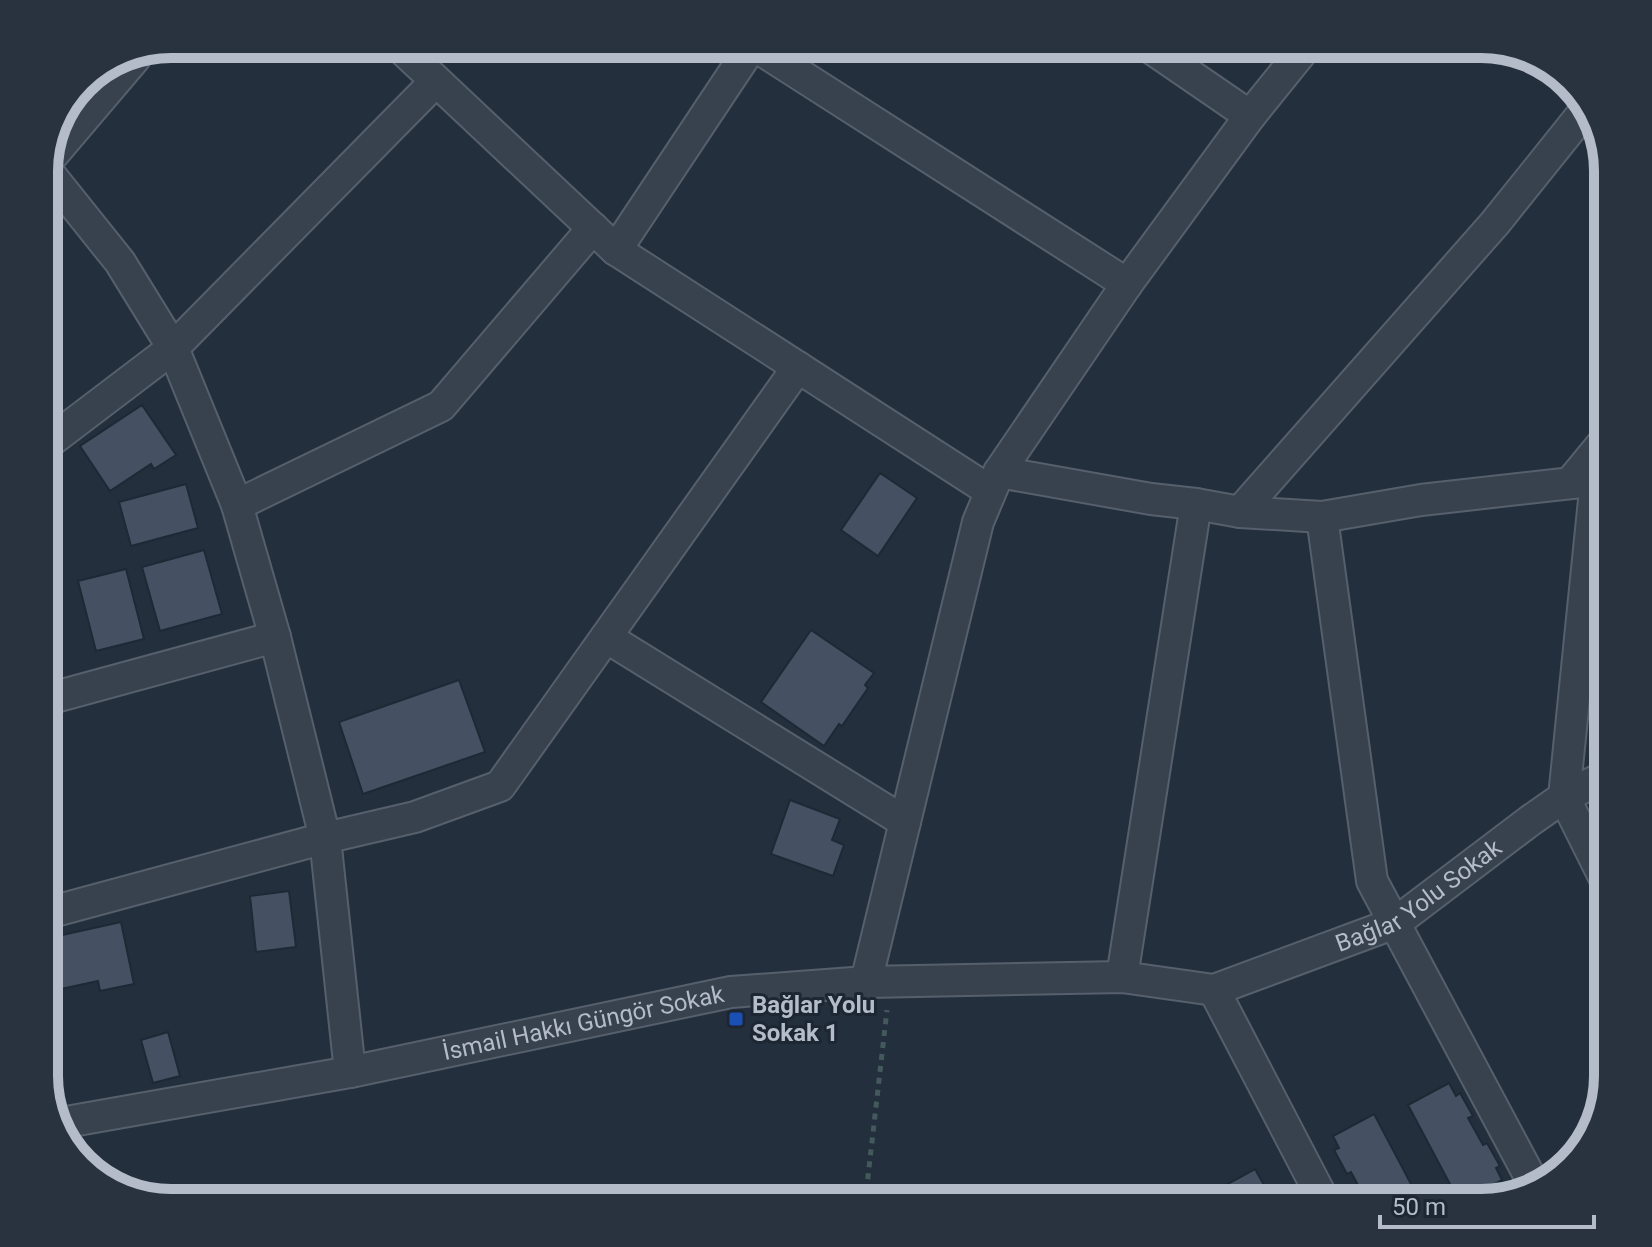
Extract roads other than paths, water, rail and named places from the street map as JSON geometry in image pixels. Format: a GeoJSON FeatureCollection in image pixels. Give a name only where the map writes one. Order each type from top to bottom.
{"type":"FeatureCollection","features":[{"type":"Feature","properties":{"kind":"street"},"geometry":{"type":"LineString","coordinates":[[412,58],[616,250],[798,367],[995,482],[1196,504],[1240,512],[1322,517],[1421,500],[1592,481],[1564,797],[1594,857]]}},
{"type":"Feature","properties":{"kind":"street"},"geometry":{"type":"LineString","coordinates":[[616,250],[744,58]]}},
{"type":"Feature","properties":{"kind":"street"},"geometry":{"type":"LineString","coordinates":[[775,58],[1127,284]]}},
{"type":"Feature","properties":{"kind":"street"},"geometry":{"type":"LineString","coordinates":[[1165,58],[1250,116]]}},
{"type":"Feature","properties":{"kind":"street"},"geometry":{"type":"LineString","coordinates":[[878,982],[905,822],[978,522],[995,482],[1127,284],[1250,116],[1297,58]]}},
{"type":"Feature","properties":{"kind":"street"},"geometry":{"type":"LineString","coordinates":[[61,145],[127,68]]}},
{"type":"Feature","properties":{"kind":"street"},"geometry":{"type":"LineString","coordinates":[[58,435],[173,348],[436,81]]}},
{"type":"Feature","properties":{"kind":"street"},"geometry":{"type":"LineString","coordinates":[[1240,512],[1495,223],[1580,117]]}},
{"type":"Feature","properties":{"kind":"street"},"geometry":{"type":"LineString","coordinates":[[58,184],[120,262],[173,348],[237,505],[275,637],[325,838],[350,1072]]}},
{"type":"Feature","properties":{"kind":"street"},"geometry":{"type":"LineString","coordinates":[[237,505],[441,406],[593,228]]}},
{"type":"Feature","properties":{"kind":"street"},"geometry":{"type":"LineString","coordinates":[[58,910],[325,838],[415,817],[500,786],[798,367]]}},
{"type":"Feature","properties":{"kind":"street"},"geometry":{"type":"LineString","coordinates":[[1122,977],[1196,504]]}},
{"type":"Feature","properties":{"kind":"street"},"geometry":{"type":"LineString","coordinates":[[1322,517],[1372,881],[1530,1177]]}},
{"type":"Feature","properties":{"kind":"street"},"geometry":{"type":"LineString","coordinates":[[58,696],[275,637]]}},
{"type":"Feature","properties":{"kind":"street"},"geometry":{"type":"LineString","coordinates":[[606,637],[905,822]]}},
{"type":"Feature","properties":{"kind":"street","name":"Bağlar Yolu Sokak"},"geometry":{"type":"LineString","coordinates":[[1214,990],[1395,923],[1531,820],[1564,797],[1594,783]]}},
{"type":"Feature","properties":{"kind":"street","name":"İsmail Hakkı Güngör Sokak"},"geometry":{"type":"LineString","coordinates":[[68,1122],[350,1072],[731,992],[878,982],[1122,977],[1214,990]]}},
{"type":"Feature","properties":{"kind":"street"},"geometry":{"type":"LineString","coordinates":[[1214,990],[1318,1189]]}},
{"type":"Feature","properties":{"kind":"place","name":"Bağlar Yolu Sokak 1"},"geometry":{"type":"Point","coordinates":[736,1019]}}]}
